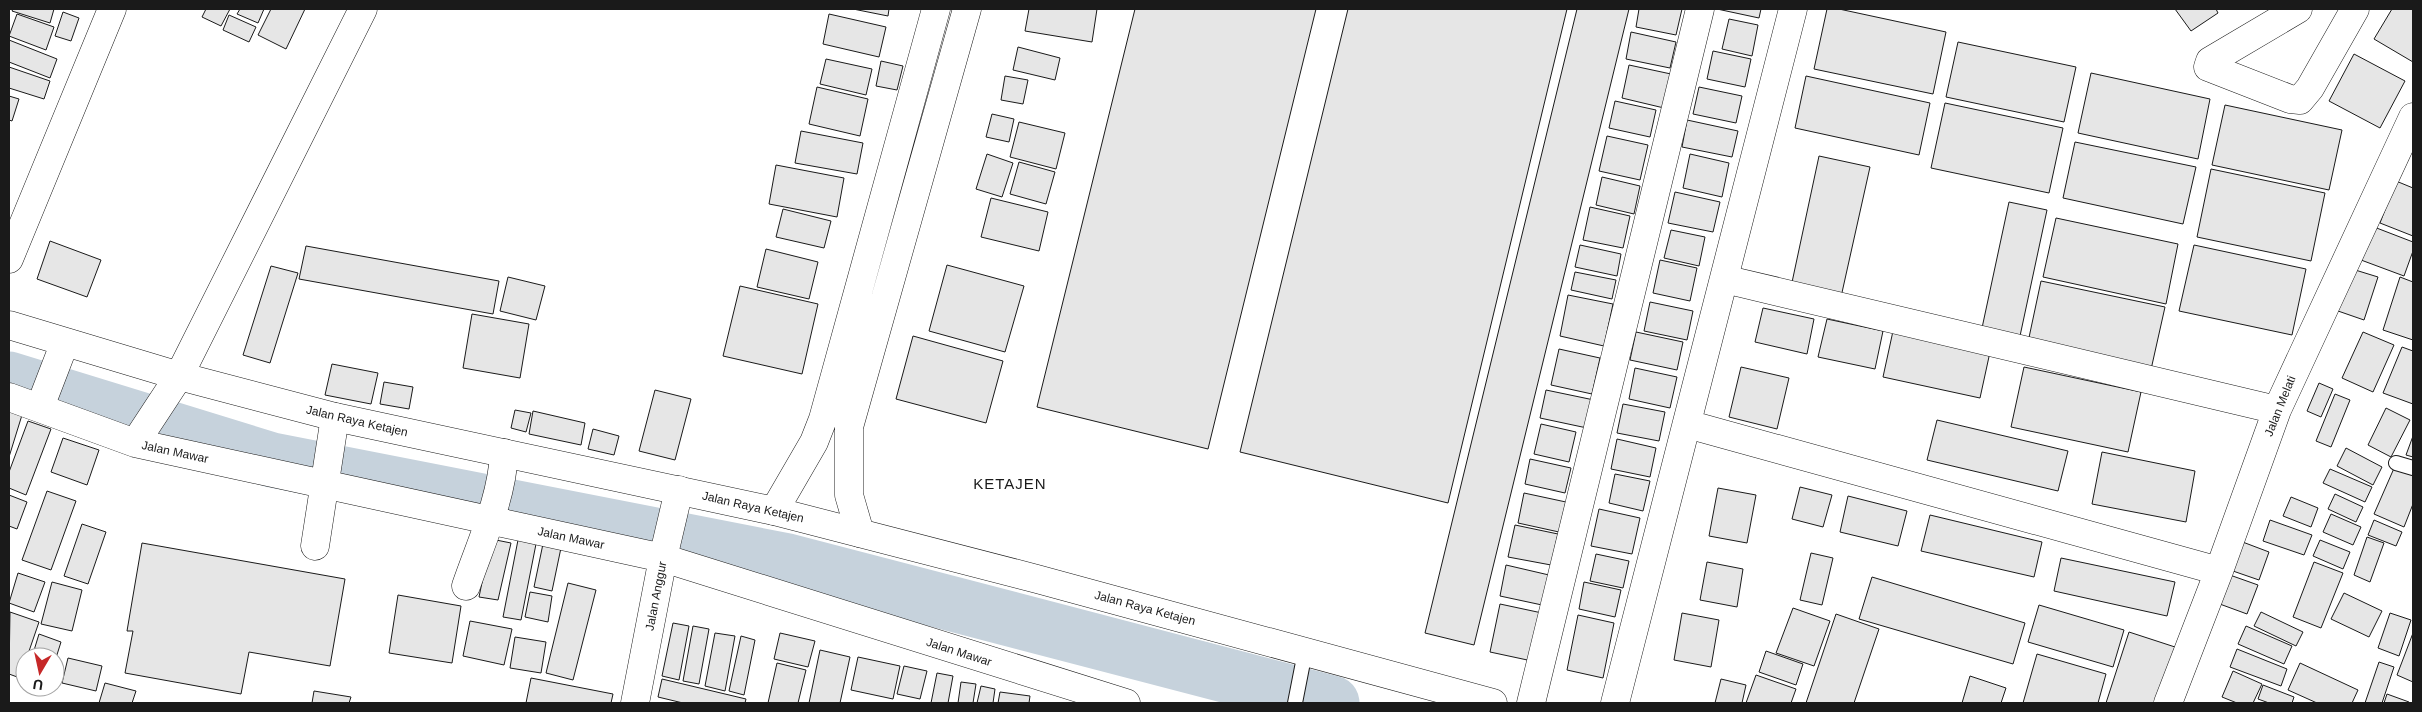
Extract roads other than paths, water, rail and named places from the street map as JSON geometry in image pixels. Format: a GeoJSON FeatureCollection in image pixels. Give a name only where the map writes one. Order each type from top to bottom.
{"type":"FeatureCollection","features":[{"type":"Feature","properties":{"kind":"street"},"geometry":{"type":"LineString","coordinates":[[9,259],[112,9]]}},
{"type":"Feature","properties":{"kind":"street"},"geometry":{"type":"LineString","coordinates":[[139,437],[171,387],[363,9]]}},
{"type":"Feature","properties":{"kind":"street"},"geometry":{"type":"LineString","coordinates":[[774,511],[814,442],[823,419],[936,9]]}},
{"type":"Feature","properties":{"kind":"street"},"geometry":{"type":"LineString","coordinates":[[860,533],[848,496],[849,427],[967,9]]}},
{"type":"Feature","properties":{"kind":"street"},"geometry":{"type":"LineString","coordinates":[[1532,703],[1700,9]]}},
{"type":"Feature","properties":{"kind":"street"},"geometry":{"type":"LineString","coordinates":[[1615,703],[1793,9]]}},
{"type":"Feature","properties":{"kind":"street"},"geometry":{"type":"LineString","coordinates":[[2298,9],[2210,61],[2208,67],[2290,100],[2300,100],[2310,88],[2355,9]]}},
{"type":"Feature","properties":{"kind":"street","name":"Jalan Melati"},"geometry":{"type":"LineString","coordinates":[[2168,703],[2277,410],[2413,117]]}},
{"type":"Feature","properties":{"kind":"street"},"geometry":{"type":"LineString","coordinates":[[1724,279],[2277,410]]}},
{"type":"Feature","properties":{"kind":"street","name":"Jalan Raya Ketajen"},"geometry":{"type":"LineString","coordinates":[[9,325],[62,350],[171,387],[334,429],[504,460],[678,496],[774,511],[1493,703]]}},
{"type":"Feature","properties":{"kind":"street"},"geometry":{"type":"LineString","coordinates":[[43,400],[62,350]]}},
{"type":"Feature","properties":{"kind":"street","name":"Jalan Mawar"},"geometry":{"type":"LineString","coordinates":[[9,397],[43,400],[139,437],[665,552],[1126,703]]}},
{"type":"Feature","properties":{"kind":"street"},"geometry":{"type":"LineString","coordinates":[[823,419],[849,427]]}},
{"type":"Feature","properties":{"kind":"street"},"geometry":{"type":"LineString","coordinates":[[1687,424],[2219,570]]}},
{"type":"Feature","properties":{"kind":"street"},"geometry":{"type":"LineString","coordinates":[[315,546],[334,429]]}},
{"type":"Feature","properties":{"kind":"street"},"geometry":{"type":"LineString","coordinates":[[466,586],[492,513],[504,460]]}},
{"type":"Feature","properties":{"kind":"street","name":"Jalan Anggur"},"geometry":{"type":"LineString","coordinates":[[635,703],[678,496]]}},
{"type":"Feature","properties":{"kind":"lane"},"geometry":{"type":"LineString","coordinates":[[2396,463],[2413,468]]}},
{"type":"Feature","properties":{"kind":"lane"},"geometry":{"type":"LineString","coordinates":[[1296,697],[1305,652]]}},
{"type":"Feature","properties":{"kind":"waterway"},"geometry":{"type":"LineString","coordinates":[[9,379],[272,460],[788,561],[1332,703]]}},
{"type":"Feature","properties":{"kind":"district","name":"KETAJEN"},"geometry":{"type":"Point","coordinates":[1010,484]}}]}
